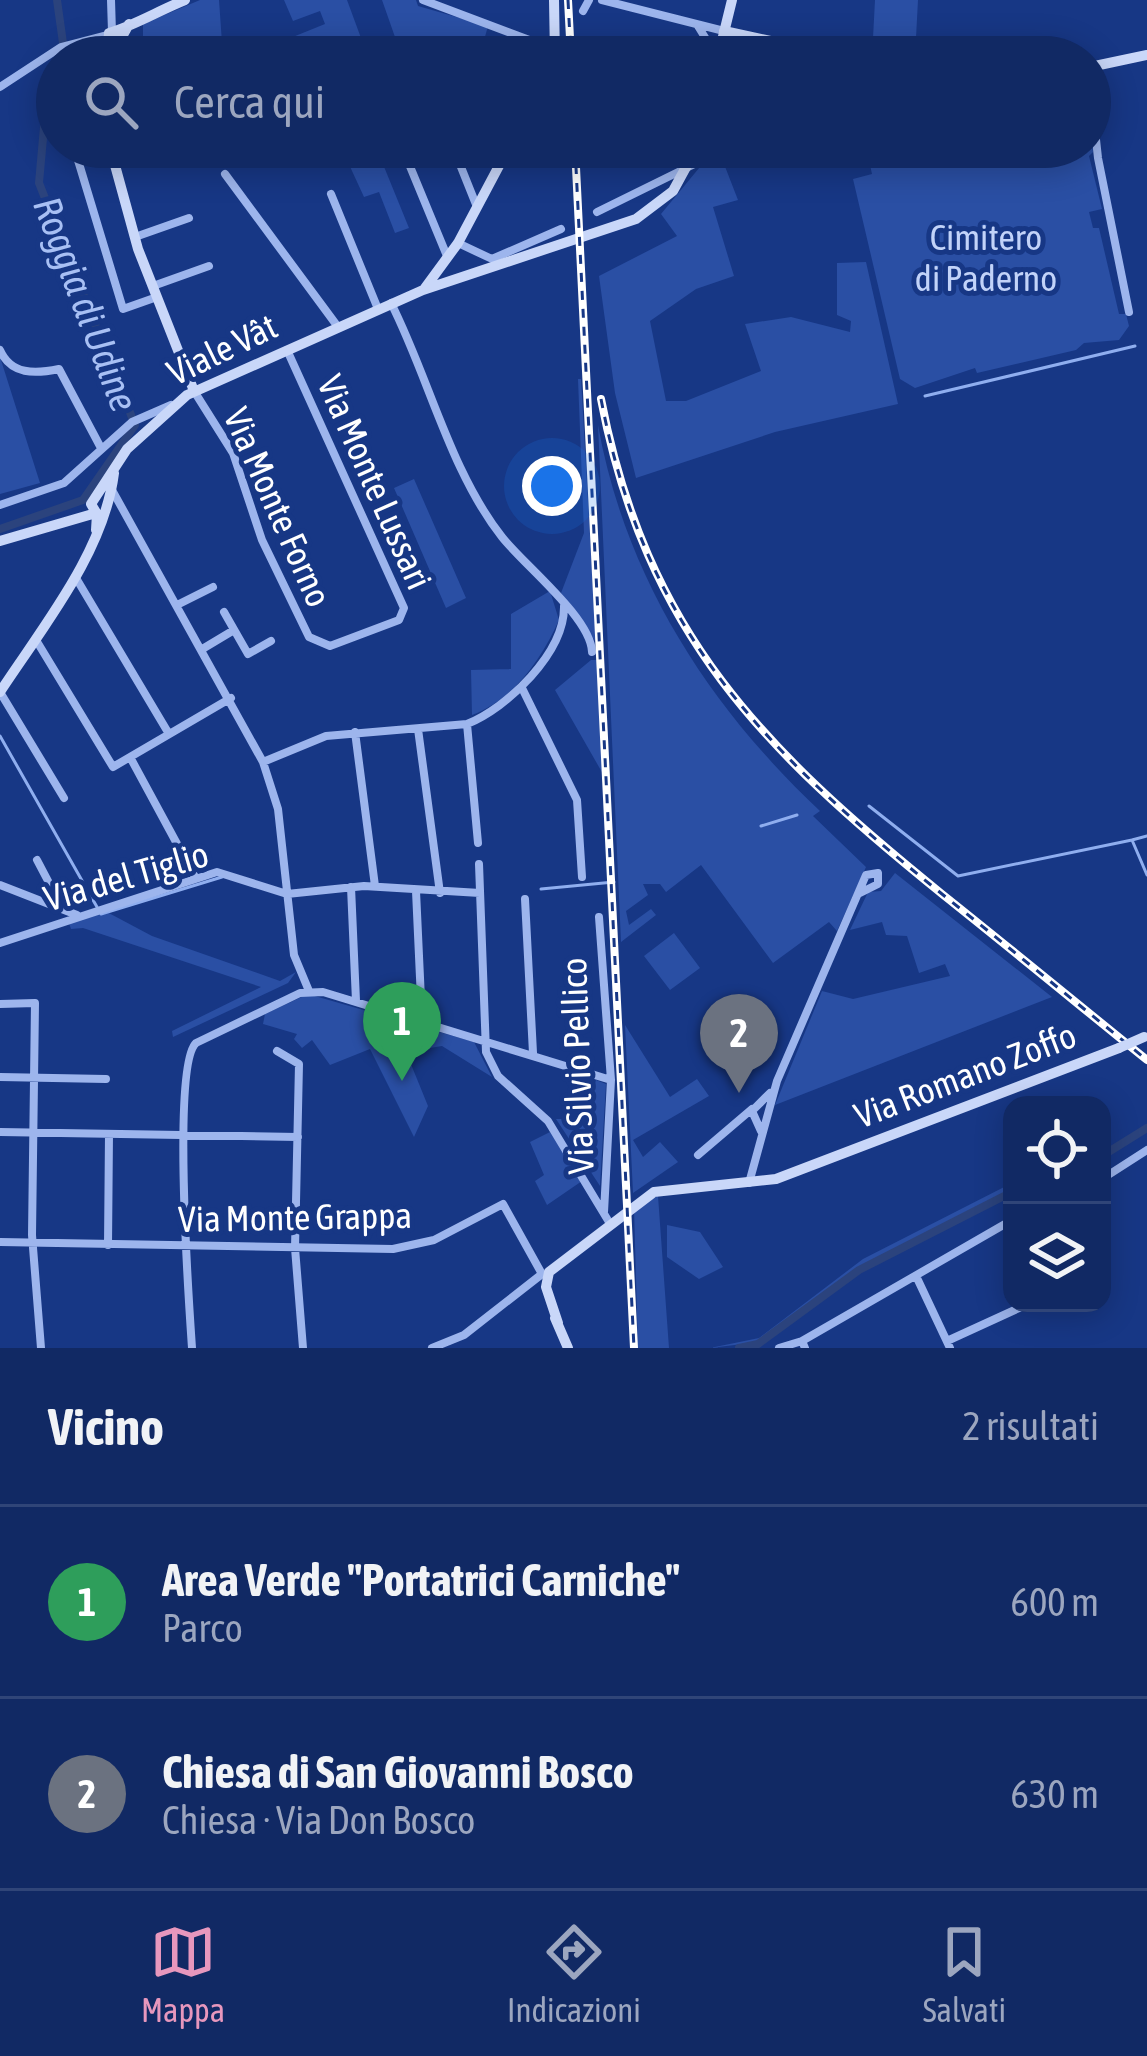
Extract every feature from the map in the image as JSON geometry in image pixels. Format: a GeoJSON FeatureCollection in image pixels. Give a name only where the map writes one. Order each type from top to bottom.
{"type":"FeatureCollection","features":[{"type":"Feature","properties":{"kind":"main road"},"geometry":{"type":"LineString","coordinates":[[117,36],[129,23],[185,0]]}},
{"type":"Feature","properties":{"kind":"main road"},"geometry":{"type":"LineString","coordinates":[[554,0],[555,36]]}},
{"type":"Feature","properties":{"kind":"main road"},"geometry":{"type":"LineString","coordinates":[[723,36],[733,0]]}},
{"type":"Feature","properties":{"kind":"main road"},"geometry":{"type":"LineString","coordinates":[[733,0],[753,36]]}},
{"type":"Feature","properties":{"kind":"main road"},"geometry":{"type":"LineString","coordinates":[[724,31],[753,36]]}},
{"type":"Feature","properties":{"kind":"main road"},"geometry":{"type":"LineString","coordinates":[[1111,63],[1147,55]]}},
{"type":"Feature","properties":{"kind":"main road"},"geometry":{"type":"LineString","coordinates":[[116,168],[135,237],[194,391]]}},
{"type":"Feature","properties":{"kind":"main road"},"geometry":{"type":"LineString","coordinates":[[423,290],[458,243],[498,168]]}},
{"type":"Feature","properties":{"kind":"main road","name":"Viale Vât"},"geometry":{"type":"LineString","coordinates":[[0,541],[62,524],[105,505],[114,470],[127,449],[173,404],[194,391],[423,290],[637,219],[668,197],[688,168]]}},
{"type":"Feature","properties":{"kind":"main road"},"geometry":{"type":"LineString","coordinates":[[448,258],[463,279]]}},
{"type":"Feature","properties":{"kind":"main road"},"geometry":{"type":"LineString","coordinates":[[0,692],[76,578],[105,505]]}},
{"type":"Feature","properties":{"kind":"main road","name":"Via Romano Zoffo"},"geometry":{"type":"LineString","coordinates":[[607,1218],[670,1187],[749,1182],[803,1168],[1145,1037]]}},
{"type":"Feature","properties":{"kind":"main road","name":"Via Romano Zoffo"},"geometry":{"type":"LineString","coordinates":[[607,1218],[653,1186],[749,1182]]}},
{"type":"Feature","properties":{"kind":"main road"},"geometry":{"type":"LineString","coordinates":[[568,1348],[544,1275],[607,1218]]}},
{"type":"Feature","properties":{"kind":"street"},"geometry":{"type":"LineString","coordinates":[[111,36],[112,0]]}},
{"type":"Feature","properties":{"kind":"street"},"geometry":{"type":"LineString","coordinates":[[423,0],[512,36]]}},
{"type":"Feature","properties":{"kind":"street"},"geometry":{"type":"LineString","coordinates":[[583,11],[589,0]]}},
{"type":"Feature","properties":{"kind":"street"},"geometry":{"type":"LineString","coordinates":[[602,0],[724,31]]}},
{"type":"Feature","properties":{"kind":"street"},"geometry":{"type":"LineString","coordinates":[[697,25],[704,36]]}},
{"type":"Feature","properties":{"kind":"street"},"geometry":{"type":"LineString","coordinates":[[0,87],[36,62]]}},
{"type":"Feature","properties":{"kind":"street"},"geometry":{"type":"LineString","coordinates":[[80,168],[124,309],[209,266]]}},
{"type":"Feature","properties":{"kind":"street"},"geometry":{"type":"LineString","coordinates":[[411,168],[448,258]]}},
{"type":"Feature","properties":{"kind":"street"},"geometry":{"type":"LineString","coordinates":[[462,168],[477,206]]}},
{"type":"Feature","properties":{"kind":"street"},"geometry":{"type":"LineString","coordinates":[[598,212],[685,168]]}},
{"type":"Feature","properties":{"kind":"street"},"geometry":{"type":"LineString","coordinates":[[1099,168],[1130,312]]}},
{"type":"Feature","properties":{"kind":"street"},"geometry":{"type":"LineString","coordinates":[[224,174],[338,327]]}},
{"type":"Feature","properties":{"kind":"street"},"geometry":{"type":"LineString","coordinates":[[331,194],[378,309]]}},
{"type":"Feature","properties":{"kind":"street"},"geometry":{"type":"LineString","coordinates":[[135,237],[189,218]]}},
{"type":"Feature","properties":{"kind":"street"},"geometry":{"type":"LineString","coordinates":[[458,243],[492,259],[561,229]]}},
{"type":"Feature","properties":{"kind":"street"},"geometry":{"type":"LineString","coordinates":[[392,303],[478,499],[504,540],[592,643],[592,652]]}},
{"type":"Feature","properties":{"kind":"street","name":"Via Monte Lussari"},"geometry":{"type":"LineString","coordinates":[[287,349],[404,608],[401,618],[383,626]]}},
{"type":"Feature","properties":{"kind":"street"},"geometry":{"type":"LineString","coordinates":[[0,350],[9,363],[29,373],[59,369],[101,448]]}},
{"type":"Feature","properties":{"kind":"street","name":"Via Monte Forno"},"geometry":{"type":"LineString","coordinates":[[194,391],[233,453],[262,540],[309,637],[330,646],[383,626]]}},
{"type":"Feature","properties":{"kind":"street"},"geometry":{"type":"LineString","coordinates":[[0,505],[64,483],[134,421],[173,404]]}},
{"type":"Feature","properties":{"kind":"street"},"geometry":{"type":"LineString","coordinates":[[105,505],[179,604],[263,762],[278,809],[294,955],[309,991]]}},
{"type":"Feature","properties":{"kind":"street"},"geometry":{"type":"LineString","coordinates":[[76,578],[169,734]]}},
{"type":"Feature","properties":{"kind":"street"},"geometry":{"type":"LineString","coordinates":[[179,604],[213,586]]}},
{"type":"Feature","properties":{"kind":"street"},"geometry":{"type":"LineString","coordinates":[[263,762],[326,736],[467,724],[505,705],[522,688],[560,629],[564,606]]}},
{"type":"Feature","properties":{"kind":"street"},"geometry":{"type":"LineString","coordinates":[[224,612],[248,654],[271,641]]}},
{"type":"Feature","properties":{"kind":"street"},"geometry":{"type":"LineString","coordinates":[[204,648],[234,630]]}},
{"type":"Feature","properties":{"kind":"street"},"geometry":{"type":"LineString","coordinates":[[35,639],[112,767],[231,698]]}},
{"type":"Feature","properties":{"kind":"street"},"geometry":{"type":"LineString","coordinates":[[522,688],[578,800],[581,877]]}},
{"type":"Feature","properties":{"kind":"street"},"geometry":{"type":"LineString","coordinates":[[0,692],[64,798]]}},
{"type":"Feature","properties":{"kind":"street"},"geometry":{"type":"LineString","coordinates":[[467,724],[478,843]]}},
{"type":"Feature","properties":{"kind":"street"},"geometry":{"type":"LineString","coordinates":[[418,729],[440,892]]}},
{"type":"Feature","properties":{"kind":"street"},"geometry":{"type":"LineString","coordinates":[[355,732],[375,886]]}},
{"type":"Feature","properties":{"kind":"street"},"geometry":{"type":"LineString","coordinates":[[130,757],[195,877]]}},
{"type":"Feature","properties":{"kind":"street"},"geometry":{"type":"LineString","coordinates":[[38,860],[57,898],[56,907]]}},
{"type":"Feature","properties":{"kind":"street"},"geometry":{"type":"LineString","coordinates":[[479,864],[484,1041],[495,1073],[548,1121],[607,1218]]}},
{"type":"Feature","properties":{"kind":"street","name":"Via del Tiglio"},"geometry":{"type":"LineString","coordinates":[[0,943],[195,877],[224,872],[287,894],[351,886],[480,892]]}},
{"type":"Feature","properties":{"kind":"street"},"geometry":{"type":"LineString","coordinates":[[0,885],[79,916]]}},
{"type":"Feature","properties":{"kind":"street"},"geometry":{"type":"LineString","coordinates":[[351,886],[356,1001]]}},
{"type":"Feature","properties":{"kind":"street"},"geometry":{"type":"LineString","coordinates":[[416,891],[422,1021]]}},
{"type":"Feature","properties":{"kind":"street"},"geometry":{"type":"LineString","coordinates":[[749,1182],[759,1113],[860,893]]}},
{"type":"Feature","properties":{"kind":"street"},"geometry":{"type":"LineString","coordinates":[[524,899],[532,1053]]}},
{"type":"Feature","properties":{"kind":"street","name":"Via Silvio Pellico"},"geometry":{"type":"LineString","coordinates":[[599,917],[611,1080],[607,1218]]}},
{"type":"Feature","properties":{"kind":"street"},"geometry":{"type":"LineString","coordinates":[[192,1348],[184,1246],[189,1050],[309,991],[356,1001],[611,1080]]}},
{"type":"Feature","properties":{"kind":"street"},"geometry":{"type":"LineString","coordinates":[[0,1004],[35,1003],[33,1243],[41,1348]]}},
{"type":"Feature","properties":{"kind":"street"},"geometry":{"type":"LineString","coordinates":[[277,1051],[299,1064],[295,1248],[303,1348]]}},
{"type":"Feature","properties":{"kind":"street"},"geometry":{"type":"LineString","coordinates":[[0,1077],[106,1079]]}},
{"type":"Feature","properties":{"kind":"street"},"geometry":{"type":"LineString","coordinates":[[698,1154],[742,1120],[759,1113]]}},
{"type":"Feature","properties":{"kind":"street"},"geometry":{"type":"LineString","coordinates":[[0,1132],[298,1137]]}},
{"type":"Feature","properties":{"kind":"street"},"geometry":{"type":"LineString","coordinates":[[108,1245],[109,1134]]}},
{"type":"Feature","properties":{"kind":"street"},"geometry":{"type":"LineString","coordinates":[[1111,1173],[1147,1150]]}},
{"type":"Feature","properties":{"kind":"street"},"geometry":{"type":"LineString","coordinates":[[594,1195],[608,1189]]}},
{"type":"Feature","properties":{"kind":"street","name":"Via Monte Grappa"},"geometry":{"type":"LineString","coordinates":[[0,1242],[405,1248],[434,1240],[503,1204],[544,1275]]}},
{"type":"Feature","properties":{"kind":"street"},"geometry":{"type":"LineString","coordinates":[[779,1348],[804,1344],[1003,1225]]}},
{"type":"Feature","properties":{"kind":"street"},"geometry":{"type":"LineString","coordinates":[[432,1348],[464,1335],[544,1275]]}},
{"type":"Feature","properties":{"kind":"street"},"geometry":{"type":"LineString","coordinates":[[917,1278],[949,1344],[1012,1312]]}},
{"type":"Feature","properties":{"kind":"green space"},"geometry":{"type":"Polygon","coordinates":[[[200,0],[219,0],[222,36],[143,36],[143,24],[200,0]]]}},
{"type":"Feature","properties":{"kind":"green space"},"geometry":{"type":"Polygon","coordinates":[[[284,0],[347,0],[360,36],[295,36],[325,24],[320,11],[293,21],[284,0]]]}},
{"type":"Feature","properties":{"kind":"green space"},"geometry":{"type":"Polygon","coordinates":[[[382,0],[416,0],[418,6],[488,26],[485,36],[395,36],[382,0]]]}},
{"type":"Feature","properties":{"kind":"green space"},"geometry":{"type":"Polygon","coordinates":[[[875,0],[918,0],[916,36],[873,36],[875,0]]]}},
{"type":"Feature","properties":{"kind":"green space"},"geometry":{"type":"Polygon","coordinates":[[[351,168],[385,168],[409,228],[395,233],[379,192],[364,197],[351,168]]]}},
{"type":"Feature","properties":{"kind":"green space"},"geometry":{"type":"Polygon","coordinates":[[[699,168],[726,168],[738,200],[713,207],[734,276],[696,289],[650,321],[666,401],[686,401],[761,371],[745,324],[791,317],[850,332],[851,321],[837,315],[837,263],[866,262],[898,404],[775,432],[636,478],[615,393],[599,276],[677,236],[661,214],[699,168]]]}},
{"type":"Feature","properties":{"kind":"green space","name":"Cimitero di Paderno"},"geometry":{"type":"Polygon","coordinates":[[[871,168],[1092,168],[1102,209],[1089,212],[1093,228],[1099,228],[1119,314],[1126,314],[1129,326],[1119,340],[1084,343],[1076,350],[977,373],[975,368],[915,388],[900,379],[853,179],[872,174],[871,168]]]}},
{"type":"Feature","properties":{"kind":"green space"},"geometry":{"type":"Polygon","coordinates":[[[0,357],[40,483],[0,494],[0,357]]]}},
{"type":"Feature","properties":{"kind":"green space"},"geometry":{"type":"Polygon","coordinates":[[[578,379],[596,642],[561,593],[584,533],[578,379]]]}},
{"type":"Feature","properties":{"kind":"green space"},"geometry":{"type":"Polygon","coordinates":[[[598,425],[628,535],[678,636],[742,728],[820,811],[813,816],[866,867],[837,931],[829,922],[773,963],[701,865],[666,892],[660,884],[643,884],[648,895],[626,911],[629,925],[651,909],[656,915],[621,942],[598,425]]]}},
{"type":"Feature","properties":{"kind":"green space"},"geometry":{"type":"Polygon","coordinates":[[[414,479],[466,598],[446,608],[394,488],[414,479]]]}},
{"type":"Feature","properties":{"kind":"green space"},"geometry":{"type":"Polygon","coordinates":[[[550,591],[559,620],[544,649],[501,699],[472,715],[471,670],[511,669],[511,614],[550,591]]]}},
{"type":"Feature","properties":{"kind":"green space"},"geometry":{"type":"Polygon","coordinates":[[[597,660],[603,774],[555,690],[597,660]]]}},
{"type":"Feature","properties":{"kind":"green space"},"geometry":{"type":"Polygon","coordinates":[[[895,873],[1052,997],[775,1105],[822,991],[853,999],[950,976],[945,964],[919,973],[907,936],[886,935],[882,922],[850,930],[868,892],[881,891],[895,873]]]}},
{"type":"Feature","properties":{"kind":"green space"},"geometry":{"type":"Polygon","coordinates":[[[105,911],[152,936],[280,981],[296,972],[288,983],[173,1037],[172,1031],[261,987],[83,928],[71,929],[69,923],[105,911]]]}},
{"type":"Feature","properties":{"kind":"green space"},"geometry":{"type":"Polygon","coordinates":[[[674,933],[700,968],[670,990],[644,956],[674,933]]]}},
{"type":"Feature","properties":{"kind":"green space"},"geometry":{"type":"Polygon","coordinates":[[[308,994],[474,1042],[492,1077],[442,1046],[406,1052],[428,1106],[414,1137],[370,1049],[330,1065],[312,1040],[302,1048],[294,1039],[297,1034],[263,1024],[265,1014],[308,994]]]}},
{"type":"Feature","properties":{"kind":"green space"},"geometry":{"type":"Polygon","coordinates":[[[625,1025],[670,1097],[697,1079],[709,1096],[633,1140],[643,1157],[660,1142],[678,1162],[633,1193],[625,1025]]]}},
{"type":"Feature","properties":{"kind":"green space"},"geometry":{"type":"Polygon","coordinates":[[[596,1080],[606,1084],[600,1186],[556,1119],[585,1119],[596,1080]]]}},
{"type":"Feature","properties":{"kind":"green space"},"geometry":{"type":"Polygon","coordinates":[[[550,1132],[582,1181],[547,1205],[535,1181],[544,1175],[530,1142],[550,1132]]]}},
{"type":"Feature","properties":{"kind":"green space"},"geometry":{"type":"Polygon","coordinates":[[[1003,1188],[1003,1194],[860,1268],[759,1342],[710,1348],[759,1338],[863,1259],[1003,1188]]]}},
{"type":"Feature","properties":{"kind":"green space"},"geometry":{"type":"Polygon","coordinates":[[[658,1196],[669,1348],[638,1348],[634,1208],[658,1196]]]}},
{"type":"Feature","properties":{"kind":"green space"},"geometry":{"type":"Polygon","coordinates":[[[667,1225],[700,1232],[723,1267],[699,1279],[667,1257],[667,1225]]]}},
{"type":"Feature","properties":{"kind":"waterway","name":"Roggia di Udine"},"geometry":{"type":"LineString","coordinates":[[57,0],[62,36]]}},
{"type":"Feature","properties":{"kind":"waterway","name":"Roggia di Udine"},"geometry":{"type":"LineString","coordinates":[[0,529],[83,500],[135,425],[39,183],[40,168]]}},
{"type":"Feature","properties":{"kind":"waterway"},"geometry":{"type":"LineString","coordinates":[[925,396],[1135,346]]}},
{"type":"Feature","properties":{"kind":"waterway"},"geometry":{"type":"LineString","coordinates":[[0,736],[97,907]]}},
{"type":"Feature","properties":{"kind":"waterway"},"geometry":{"type":"LineString","coordinates":[[869,806],[958,876],[1132,840],[1147,875]]}},
{"type":"Feature","properties":{"kind":"waterway"},"geometry":{"type":"LineString","coordinates":[[761,826],[797,815]]}},
{"type":"Feature","properties":{"kind":"waterway"},"geometry":{"type":"LineString","coordinates":[[1132,840],[1147,836]]}},
{"type":"Feature","properties":{"kind":"waterway"},"geometry":{"type":"LineString","coordinates":[[101,914],[222,877]]}},
{"type":"Feature","properties":{"kind":"waterway"},"geometry":{"type":"LineString","coordinates":[[541,889],[614,882]]}},
{"type":"Feature","properties":{"kind":"waterway"},"geometry":{"type":"LineString","coordinates":[[1111,1150],[1147,1128]]}},
{"type":"Feature","properties":{"kind":"waterway"},"geometry":{"type":"LineString","coordinates":[[739,1348],[758,1344],[859,1270],[1003,1197]]}},
{"type":"Feature","properties":{"kind":"railway"},"geometry":{"type":"LineString","coordinates":[[568,0],[570,36]]}},
{"type":"Feature","properties":{"kind":"railway"},"geometry":{"type":"LineString","coordinates":[[576,168],[634,1348]]}},
{"type":"Feature","properties":{"kind":"railway"},"geometry":{"type":"LineString","coordinates":[[601,399],[621,482],[648,555],[682,621],[722,681],[768,736],[878,841],[1147,1060]]}},
{"type":"Feature","properties":{"kind":"place","name":"Area Verde \"Portatrici Carniche\""},"geometry":{"type":"Point","coordinates":[402,1081]}},
{"type":"Feature","properties":{"kind":"place","name":"Chiesa di San Giovanni Bosco"},"geometry":{"type":"Point","coordinates":[739,1093]}}]}
